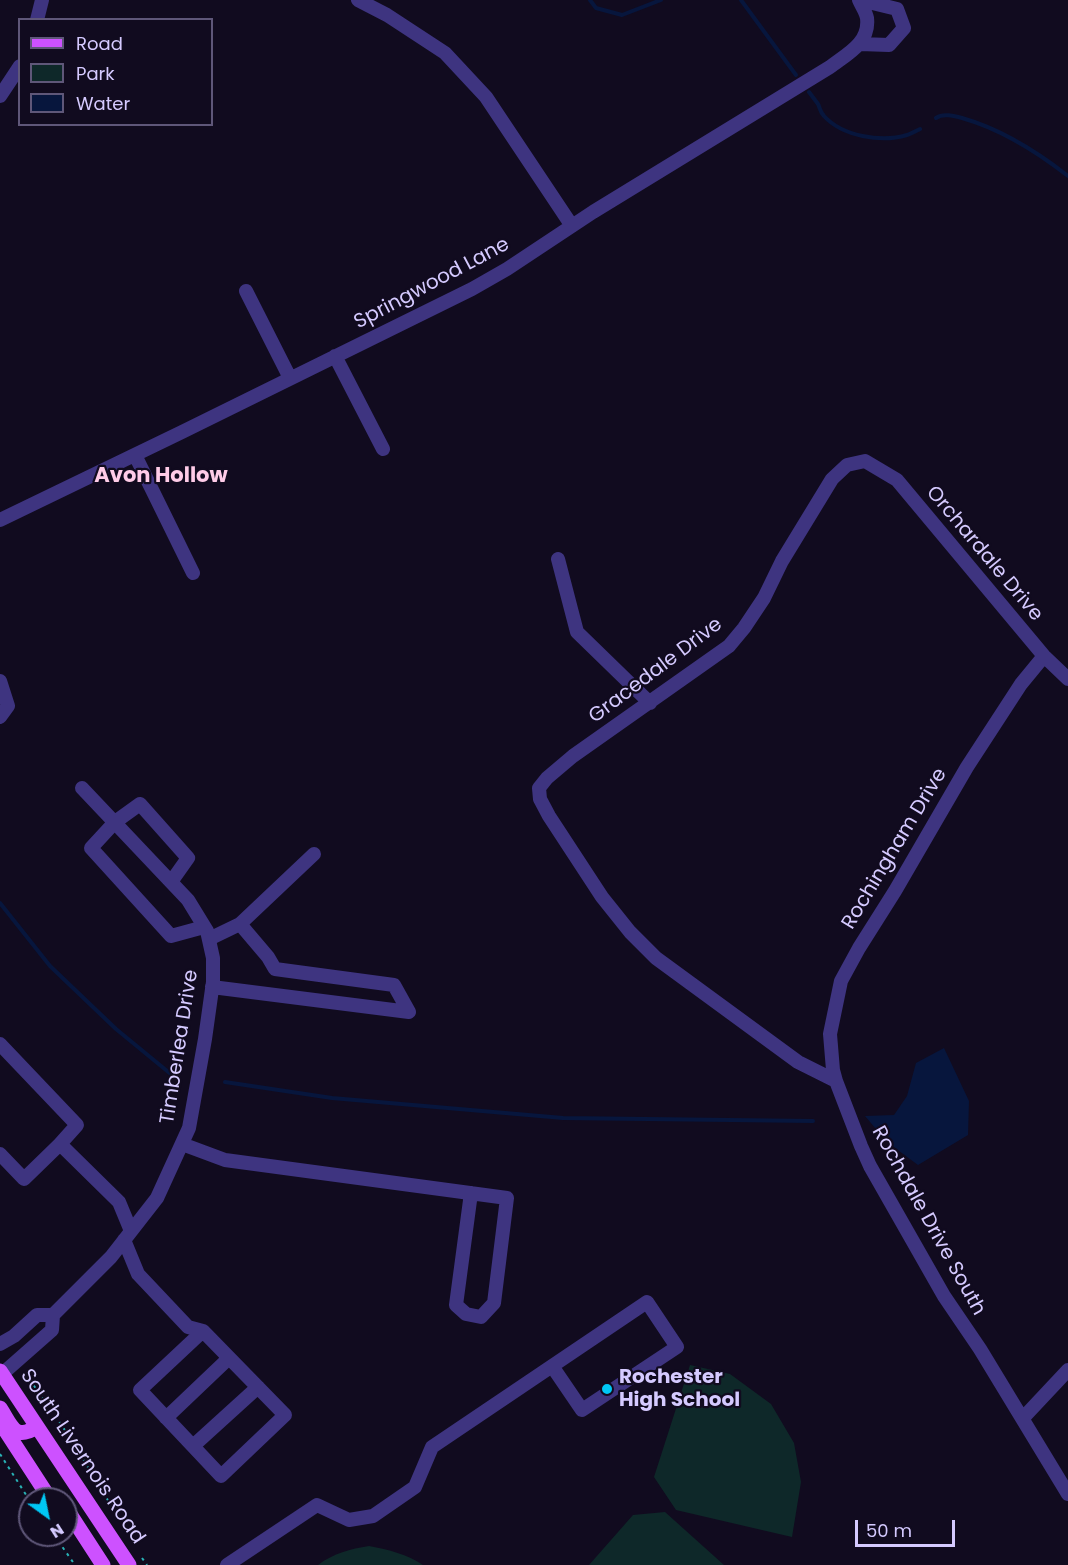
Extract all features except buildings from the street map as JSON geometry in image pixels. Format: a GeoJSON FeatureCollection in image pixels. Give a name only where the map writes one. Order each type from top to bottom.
{"type":"FeatureCollection","features":[{"type":"Feature","properties":{"kind":"main road","name":"South Livernois Road"},"geometry":{"type":"LineString","coordinates":[[1,1373],[135,1560]]}},
{"type":"Feature","properties":{"kind":"main road"},"geometry":{"type":"LineString","coordinates":[[1,1413],[20,1433],[26,1434],[38,1427]]}},
{"type":"Feature","properties":{"kind":"main road"},"geometry":{"type":"LineString","coordinates":[[1,1413],[43,1487]]}},
{"type":"Feature","properties":{"kind":"main road"},"geometry":{"type":"LineString","coordinates":[[78,1526],[103,1565]]}},
{"type":"Feature","properties":{"kind":"main road"},"geometry":{"type":"LineString","coordinates":[[78,1543],[92,1565]]}},
{"type":"Feature","properties":{"kind":"street"},"geometry":{"type":"LineString","coordinates":[[38,18],[42,0]]}},
{"type":"Feature","properties":{"kind":"street"},"geometry":{"type":"LineString","coordinates":[[358,0],[387,15],[445,53],[486,97],[572,226]]}},
{"type":"Feature","properties":{"kind":"street"},"geometry":{"type":"LineString","coordinates":[[859,0],[867,18],[865,36],[860,44]]}},
{"type":"Feature","properties":{"kind":"street"},"geometry":{"type":"LineString","coordinates":[[859,0],[897,9],[904,28],[889,45],[860,44]]}},
{"type":"Feature","properties":{"kind":"street","name":"Springwood Lane"},"geometry":{"type":"LineString","coordinates":[[0,520],[472,289],[830,67],[860,44]]}},
{"type":"Feature","properties":{"kind":"street"},"geometry":{"type":"LineString","coordinates":[[0,96],[18,69]]}},
{"type":"Feature","properties":{"kind":"street"},"geometry":{"type":"LineString","coordinates":[[246,291],[290,378]]}},
{"type":"Feature","properties":{"kind":"street"},"geometry":{"type":"LineString","coordinates":[[335,356],[383,449]]}},
{"type":"Feature","properties":{"kind":"street"},"geometry":{"type":"LineString","coordinates":[[135,455],[193,573]]}},
{"type":"Feature","properties":{"kind":"street","name":"Orchardale Drive"},"geometry":{"type":"LineString","coordinates":[[865,461],[897,480],[1044,656],[1068,679]]}},
{"type":"Feature","properties":{"kind":"street","name":"Gracedale Drive"},"geometry":{"type":"LineString","coordinates":[[836,1081],[798,1062],[656,958],[630,932],[602,897],[549,816],[540,799],[539,789],[547,778],[573,756],[729,646],[764,598],[782,561],[832,479],[847,465],[865,461]]}},
{"type":"Feature","properties":{"kind":"street"},"geometry":{"type":"LineString","coordinates":[[558,559],[578,632],[650,703]]}},
{"type":"Feature","properties":{"kind":"street","name":"Rochingham Drive"},"geometry":{"type":"LineString","coordinates":[[836,1081],[832,1070],[830,1034],[842,981],[859,948],[967,767],[1021,684],[1044,656]]}},
{"type":"Feature","properties":{"kind":"street"},"geometry":{"type":"LineString","coordinates":[[0,681],[8,706],[0,717]]}},
{"type":"Feature","properties":{"kind":"street","name":"Timberlea Drive"},"geometry":{"type":"LineString","coordinates":[[1,1373],[52,1330],[53,1315],[111,1257],[157,1198],[189,1128],[205,1039],[212,987],[213,958],[207,933],[188,900],[82,788]]}},
{"type":"Feature","properties":{"kind":"street"},"geometry":{"type":"LineString","coordinates":[[171,882],[188,858],[140,804],[115,822],[91,848],[171,936],[207,933],[240,924],[314,854]]}},
{"type":"Feature","properties":{"kind":"street"},"geometry":{"type":"LineString","coordinates":[[212,987],[409,1012],[394,985],[275,969],[268,957],[240,924]]}},
{"type":"Feature","properties":{"kind":"street"},"geometry":{"type":"LineString","coordinates":[[0,1044],[77,1125],[24,1179],[0,1154]]}},
{"type":"Feature","properties":{"kind":"street","name":"Rochdale Drive South"},"geometry":{"type":"LineString","coordinates":[[836,1081],[870,1166],[944,1296],[980,1349],[1068,1494]]}},
{"type":"Feature","properties":{"kind":"street"},"geometry":{"type":"LineString","coordinates":[[60,1144],[119,1202],[138,1274],[188,1327],[203,1331],[285,1415],[221,1476],[140,1390],[203,1331]]}},
{"type":"Feature","properties":{"kind":"street"},"geometry":{"type":"LineString","coordinates":[[182,1144],[225,1160],[471,1193],[507,1198],[494,1303],[481,1317],[466,1314],[456,1305],[471,1193]]}},
{"type":"Feature","properties":{"kind":"street"},"geometry":{"type":"LineString","coordinates":[[228,1565],[317,1505],[350,1520],[373,1516],[416,1488],[432,1447],[552,1366],[647,1302],[677,1347],[582,1410],[552,1366]]}},
{"type":"Feature","properties":{"kind":"street","name":"Timberlea Drive"},"geometry":{"type":"LineString","coordinates":[[0,1344],[14,1336],[38,1315],[53,1315]]}},
{"type":"Feature","properties":{"kind":"street"},"geometry":{"type":"LineString","coordinates":[[166,1418],[229,1358]]}},
{"type":"Feature","properties":{"kind":"street"},"geometry":{"type":"LineString","coordinates":[[1023,1418],[1068,1370]]}},
{"type":"Feature","properties":{"kind":"street"},"geometry":{"type":"LineString","coordinates":[[193,1446],[258,1387]]}},
{"type":"Feature","properties":{"kind":"path"},"geometry":{"type":"LineString","coordinates":[[25,1375],[69,1436],[135,1546]]}},
{"type":"Feature","properties":{"kind":"path"},"geometry":{"type":"LineString","coordinates":[[0,1454],[21,1487]]}},
{"type":"Feature","properties":{"kind":"path"},"geometry":{"type":"LineString","coordinates":[[62,1547],[75,1565]]}},
{"type":"Feature","properties":{"kind":"path"},"geometry":{"type":"LineString","coordinates":[[135,1560],[147,1565]]}},
{"type":"Feature","properties":{"kind":"green space"},"geometry":{"type":"Polygon","coordinates":[[[690,1365],[730,1374],[771,1404],[794,1443],[801,1482],[792,1537],[676,1510],[654,1477],[690,1365]]]}},
{"type":"Feature","properties":{"kind":"green space"},"geometry":{"type":"Polygon","coordinates":[[[665,1512],[724,1565],[589,1565],[633,1515],[665,1512]]]}},
{"type":"Feature","properties":{"kind":"green space"},"geometry":{"type":"Polygon","coordinates":[[[369,1546],[404,1555],[423,1565],[318,1565],[342,1552],[369,1546]]]}},
{"type":"Feature","properties":{"kind":"water"},"geometry":{"type":"Polygon","coordinates":[[[944,1048],[969,1101],[968,1135],[918,1165],[887,1142],[865,1116],[894,1115],[907,1096],[916,1063],[944,1048]]]}},
{"type":"Feature","properties":{"kind":"waterway"},"geometry":{"type":"LineString","coordinates":[[590,0],[596,8],[622,15],[661,0]]}},
{"type":"Feature","properties":{"kind":"waterway"},"geometry":{"type":"LineString","coordinates":[[741,0],[796,75]]}},
{"type":"Feature","properties":{"kind":"waterway"},"geometry":{"type":"LineString","coordinates":[[809,92],[824,116],[841,129],[851,133],[886,138],[907,135],[920,129]]}},
{"type":"Feature","properties":{"kind":"waterway"},"geometry":{"type":"LineString","coordinates":[[936,118],[952,116],[991,128],[1031,150],[1068,176]]}},
{"type":"Feature","properties":{"kind":"waterway"},"geometry":{"type":"LineString","coordinates":[[0,903],[50,966],[116,1029],[172,1075]]}},
{"type":"Feature","properties":{"kind":"waterway"},"geometry":{"type":"LineString","coordinates":[[225,1082],[332,1098],[563,1118],[813,1121]]}},
{"type":"Feature","properties":{"kind":"place","name":"Rochester High School"},"geometry":{"type":"Point","coordinates":[607,1389]}},
{"type":"Feature","properties":{"kind":"district","name":"Avon Hollow"},"geometry":{"type":"Point","coordinates":[161,477]}}]}
